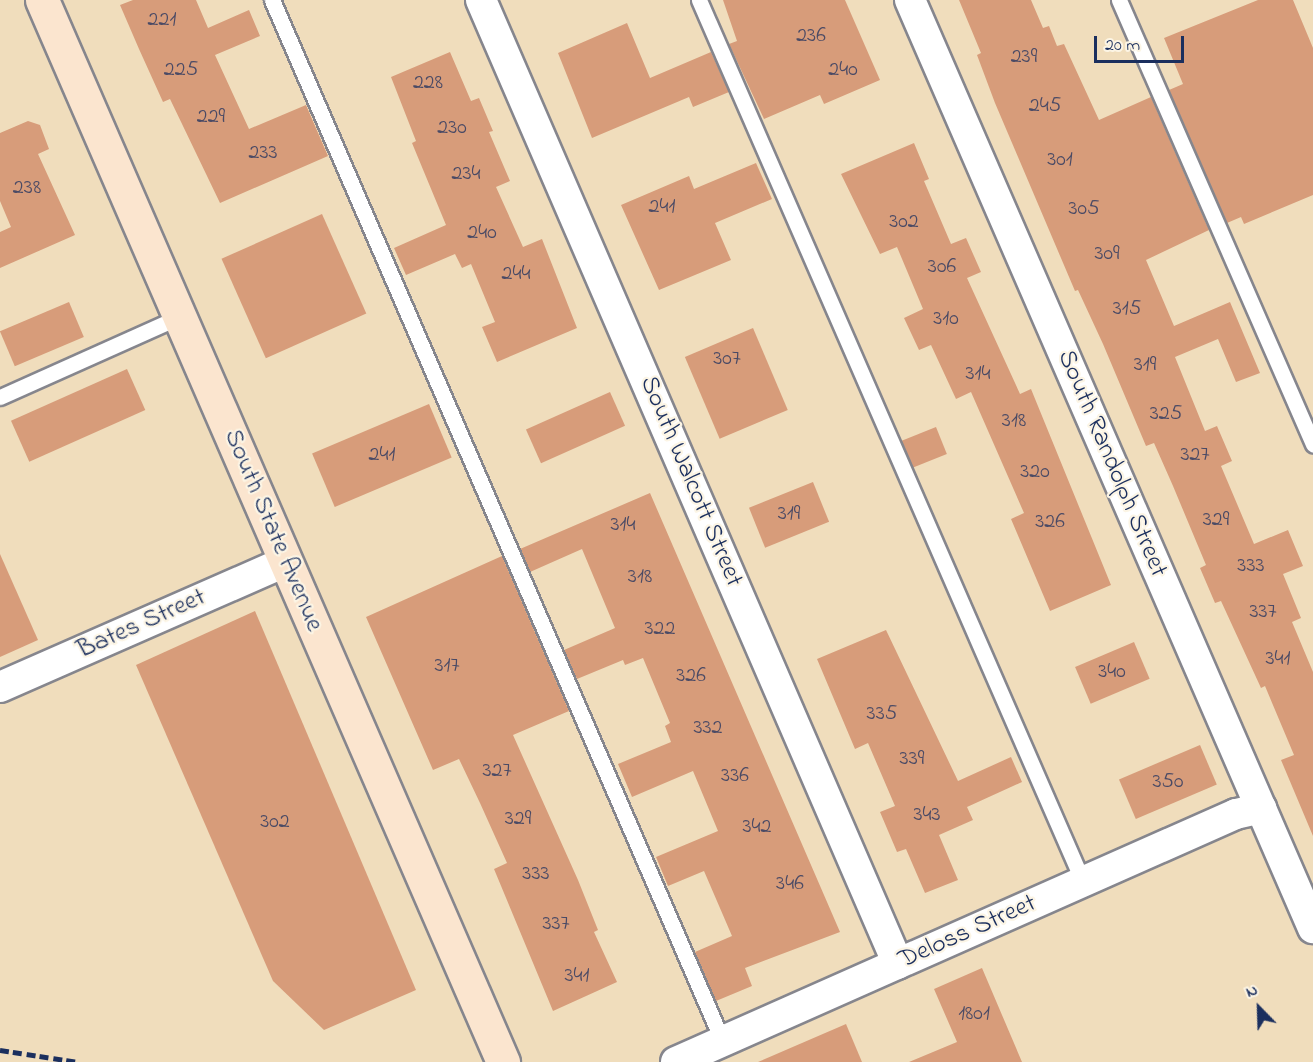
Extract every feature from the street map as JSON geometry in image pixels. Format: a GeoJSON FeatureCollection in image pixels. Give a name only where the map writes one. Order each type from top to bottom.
{"type":"FeatureCollection","features":[{"type":"Feature","properties":{"kind":"street","name":"South State Avenue"},"geometry":{"type":"LineString","coordinates":[[42,0],[503,1062]]}},
{"type":"Feature","properties":{"kind":"street","name":"South Walcott Street"},"geometry":{"type":"LineString","coordinates":[[481,0],[898,964]]}},
{"type":"Feature","properties":{"kind":"street","name":"South Randolph Street"},"geometry":{"type":"LineString","coordinates":[[910,0],[1313,928]]}},
{"type":"Feature","properties":{"kind":"street","name":"Bates Street"},"geometry":{"type":"LineString","coordinates":[[0,687],[285,562]]}},
{"type":"Feature","properties":{"kind":"street","name":"Deloss Street"},"geometry":{"type":"LineString","coordinates":[[676,1062],[1236,814],[1261,808]]}},
{"type":"Feature","properties":{"kind":"lane"},"geometry":{"type":"LineString","coordinates":[[272,0],[723,1042]]}},
{"type":"Feature","properties":{"kind":"lane"},"geometry":{"type":"LineString","coordinates":[[699,0],[1083,882]]}},
{"type":"Feature","properties":{"kind":"lane"},"geometry":{"type":"LineString","coordinates":[[1119,0],[1313,444]]}},
{"type":"Feature","properties":{"kind":"lane"},"geometry":{"type":"LineString","coordinates":[[0,397],[179,317]]}},
{"type":"Feature","properties":{"kind":"building"},"geometry":{"type":"Polygon","coordinates":[[[133,0],[196,0],[208,28],[249,10],[260,36],[215,55],[249,129],[306,105],[328,156],[220,203],[170,99],[163,102],[120,5],[133,0]]]}},
{"type":"Feature","properties":{"kind":"building"},"geometry":{"type":"Polygon","coordinates":[[[723,0],[845,0],[880,80],[824,104],[820,95],[764,119],[729,44],[737,41],[723,0]]]}},
{"type":"Feature","properties":{"kind":"building"},"geometry":{"type":"Polygon","coordinates":[[[959,0],[1031,0],[1043,28],[1049,26],[1057,46],[1064,44],[1099,120],[1151,97],[1209,230],[1146,260],[1174,326],[1230,302],[1260,373],[1236,382],[1218,339],[1175,357],[1205,431],[1217,426],[1232,461],[1221,466],[1254,544],[1288,530],[1303,566],[1283,574],[1301,618],[1292,622],[1313,672],[1313,836],[1281,760],[1294,755],[1265,686],[1261,688],[1221,601],[1215,603],[1200,568],[1206,565],[1154,443],[1146,446],[1103,344],[1078,290],[1075,291],[995,103],[977,55],[981,53],[959,0]]]}},
{"type":"Feature","properties":{"kind":"building"},"geometry":{"type":"Polygon","coordinates":[[[1258,0],[1293,0],[1313,48],[1313,195],[1244,224],[1241,217],[1227,223],[1169,90],[1183,84],[1164,38],[1258,0]]]}},
{"type":"Feature","properties":{"kind":"building"},"geometry":{"type":"Polygon","coordinates":[[[627,23],[650,78],[711,52],[729,92],[693,107],[689,97],[592,138],[558,53],[627,23]]]}},
{"type":"Feature","properties":{"kind":"building"},"geometry":{"type":"Polygon","coordinates":[[[450,52],[471,101],[479,98],[493,131],[489,132],[510,181],[496,187],[523,247],[542,239],[577,328],[497,362],[482,327],[495,322],[471,264],[462,268],[455,254],[406,275],[394,248],[446,225],[412,143],[416,141],[391,77],[450,52]]]}},
{"type":"Feature","properties":{"kind":"building"},"geometry":{"type":"Polygon","coordinates":[[[28,121],[40,125],[49,149],[38,154],[75,235],[0,268],[0,232],[11,227],[0,201],[0,133],[28,121]]]}},
{"type":"Feature","properties":{"kind":"building"},"geometry":{"type":"Polygon","coordinates":[[[914,143],[929,179],[924,181],[951,244],[966,238],[981,272],[967,278],[1020,394],[1031,389],[1111,585],[1050,611],[1011,519],[1024,513],[971,392],[956,399],[931,345],[919,350],[904,318],[923,309],[897,247],[880,254],[841,174],[914,143]]]}},
{"type":"Feature","properties":{"kind":"building"},"geometry":{"type":"Polygon","coordinates":[[[756,163],[772,199],[715,223],[731,260],[659,290],[621,205],[689,176],[694,189],[756,163]]]}},
{"type":"Feature","properties":{"kind":"building"},"geometry":{"type":"Polygon","coordinates":[[[322,214],[366,314],[266,358],[222,259],[322,214]]]}},
{"type":"Feature","properties":{"kind":"building"},"geometry":{"type":"Polygon","coordinates":[[[69,302],[84,337],[15,366],[0,331],[69,302]]]}},
{"type":"Feature","properties":{"kind":"building"},"geometry":{"type":"Polygon","coordinates":[[[753,328],[788,410],[720,439],[685,357],[753,328]]]}},
{"type":"Feature","properties":{"kind":"building"},"geometry":{"type":"Polygon","coordinates":[[[127,369],[145,410],[29,462],[11,421],[127,369]]]}},
{"type":"Feature","properties":{"kind":"building"},"geometry":{"type":"Polygon","coordinates":[[[610,392],[625,426],[541,463],[526,429],[610,392]]]}},
{"type":"Feature","properties":{"kind":"building"},"geometry":{"type":"Polygon","coordinates":[[[429,404],[452,457],[335,507],[312,454],[429,404]]]}},
{"type":"Feature","properties":{"kind":"building"},"geometry":{"type":"Polygon","coordinates":[[[936,427],[947,454],[913,468],[902,441],[936,427]]]}},
{"type":"Feature","properties":{"kind":"building"},"geometry":{"type":"Polygon","coordinates":[[[813,482],[829,522],[765,548],[749,508],[813,482]]]}},
{"type":"Feature","properties":{"kind":"building"},"geometry":{"type":"Polygon","coordinates":[[[650,493],[840,932],[745,968],[752,986],[716,1001],[695,952],[732,936],[704,871],[668,886],[656,857],[718,831],[693,771],[632,797],[618,764],[671,742],[665,726],[670,723],[643,658],[625,665],[623,660],[577,679],[564,650],[615,628],[582,549],[530,572],[520,549],[650,493]]]}},
{"type":"Feature","properties":{"kind":"building"},"geometry":{"type":"Polygon","coordinates":[[[0,554],[38,640],[0,657],[0,554]]]}},
{"type":"Feature","properties":{"kind":"building"},"geometry":{"type":"Polygon","coordinates":[[[502,556],[569,711],[513,735],[578,880],[598,930],[594,932],[617,982],[553,1011],[494,869],[507,863],[480,803],[459,759],[433,770],[366,617],[502,556]]]}},
{"type":"Feature","properties":{"kind":"building"},"geometry":{"type":"Polygon","coordinates":[[[255,611],[416,990],[324,1030],[273,981],[136,665],[255,611]]]}},
{"type":"Feature","properties":{"kind":"building"},"geometry":{"type":"Polygon","coordinates":[[[886,630],[958,781],[1011,757],[1022,782],[967,807],[973,820],[939,835],[958,880],[925,893],[906,849],[897,852],[880,812],[895,806],[868,743],[855,749],[817,659],[886,630]]]}},
{"type":"Feature","properties":{"kind":"building"},"geometry":{"type":"Polygon","coordinates":[[[1134,642],[1150,679],[1091,704],[1075,667],[1134,642]]]}},
{"type":"Feature","properties":{"kind":"building"},"geometry":{"type":"Polygon","coordinates":[[[1200,745],[1217,785],[1136,819],[1119,779],[1200,745]]]}},
{"type":"Feature","properties":{"kind":"building"},"geometry":{"type":"Polygon","coordinates":[[[982,968],[1022,1062],[909,1062],[957,1042],[934,989],[982,968]]]}},
{"type":"Feature","properties":{"kind":"building"},"geometry":{"type":"Polygon","coordinates":[[[846,1024],[862,1062],[758,1062],[846,1024]]]}},
{"type":"Feature","properties":{"kind":"railway"},"geometry":{"type":"LineString","coordinates":[[0,1050],[78,1062]]}}]}
